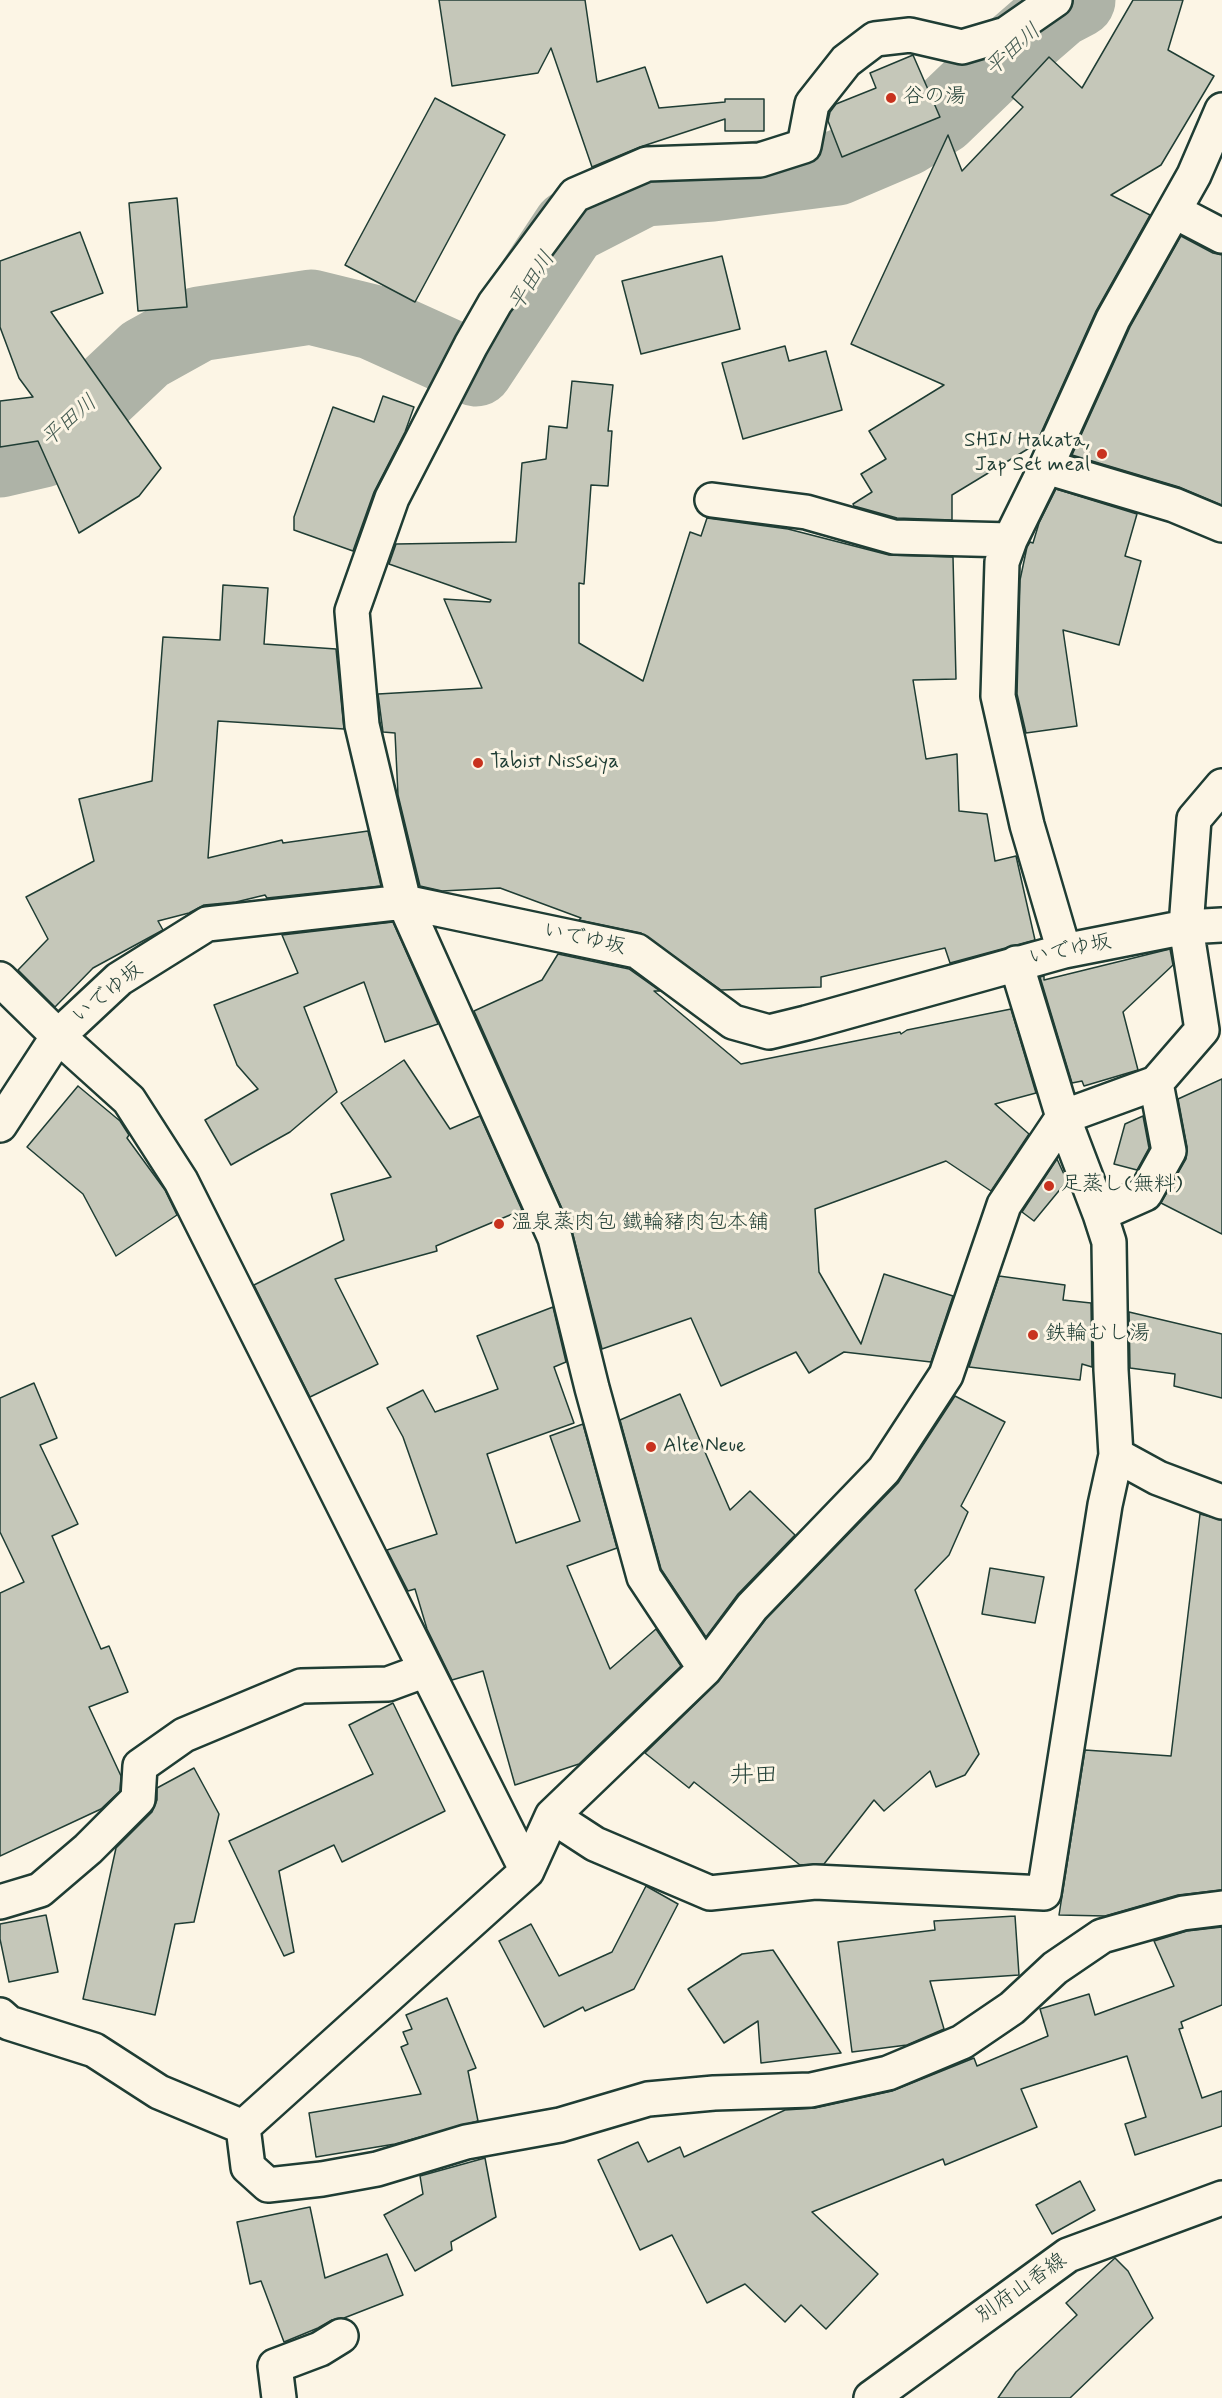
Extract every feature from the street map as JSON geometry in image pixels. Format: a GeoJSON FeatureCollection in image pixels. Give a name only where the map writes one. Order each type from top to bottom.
{"type":"FeatureCollection","features":[{"type":"Feature","properties":{"kind":"street"},"geometry":{"type":"LineString","coordinates":[[705,1669],[644,1577],[592,1388],[555,1238],[404,902],[362,725],[352,610],[392,498],[471,345],[495,303],[575,195],[646,164],[760,160],[804,146],[812,104],[846,61],[875,39],[910,35],[962,47],[1006,34],[1055,0]]}},
{"type":"Feature","properties":{"kind":"street"},"geometry":{"type":"LineString","coordinates":[[1064,951],[1027,825],[998,696],[1002,562],[1010,540],[1113,319],[1194,175],[1222,110]]}},
{"type":"Feature","properties":{"kind":"street"},"geometry":{"type":"LineString","coordinates":[[1174,211],[1222,236]]}},
{"type":"Feature","properties":{"kind":"street"},"geometry":{"type":"LineString","coordinates":[[1046,467],[1174,505],[1222,525]]}},
{"type":"Feature","properties":{"kind":"street"},"geometry":{"type":"LineString","coordinates":[[712,500],[806,512],[894,537],[1010,540]]}},
{"type":"Feature","properties":{"kind":"street"},"geometry":{"type":"LineString","coordinates":[[243,2127],[527,1871],[552,1816],[705,1669],[752,1606],[884,1470],[946,1375],[1004,1205],[1063,1118],[1156,1083],[1202,1030],[1186,927],[1194,819],[1222,786]]}},
{"type":"Feature","properties":{"kind":"street","name":"いでゆ坂"},"geometry":{"type":"LineString","coordinates":[[0,1125],[58,1036],[119,980],[207,924],[404,902],[638,951],[733,1022],[769,1032],[1064,951],[1186,927],[1222,925]]}},
{"type":"Feature","properties":{"kind":"street"},"geometry":{"type":"LineString","coordinates":[[552,1816],[595,1844],[710,1893],[815,1882],[1044,1893],[1105,1505],[1116,1455],[1111,1370],[1109,1242],[1063,1118],[1016,963]]}},
{"type":"Feature","properties":{"kind":"street"},"geometry":{"type":"LineString","coordinates":[[0,979],[58,1036],[129,1100],[181,1181],[527,1871]]}},
{"type":"Feature","properties":{"kind":"street"},"geometry":{"type":"LineString","coordinates":[[1100,1214],[1145,1194],[1169,1151],[1156,1083]]}},
{"type":"Feature","properties":{"kind":"street"},"geometry":{"type":"LineString","coordinates":[[1116,1455],[1158,1478],[1222,1502]]}},
{"type":"Feature","properties":{"kind":"street"},"geometry":{"type":"LineString","coordinates":[[0,1902],[40,1890],[88,1849],[138,1799],[140,1766],[184,1735],[301,1686],[388,1684],[426,1670]]}},
{"type":"Feature","properties":{"kind":"street"},"geometry":{"type":"LineString","coordinates":[[243,2127],[248,2167],[268,2185],[322,2179],[377,2169],[466,2142],[560,2125],[648,2099],[714,2093],[811,2090],[888,2073],[962,2042],[1012,2008],[1055,1968],[1101,1936],[1183,1913],[1222,1908]]}},
{"type":"Feature","properties":{"kind":"street"},"geometry":{"type":"LineString","coordinates":[[3,2025],[94,2050],[159,2092],[243,2127]]}},
{"type":"Feature","properties":{"kind":"street","name":"別府山香線"},"geometry":{"type":"LineString","coordinates":[[871,2398],[1068,2255],[1222,2198]]}},
{"type":"Feature","properties":{"kind":"street"},"geometry":{"type":"LineString","coordinates":[[279,2398],[275,2366],[320,2349],[341,2336]]}},
{"type":"Feature","properties":{"kind":"building"},"geometry":{"type":"Polygon","coordinates":[[[439,0],[585,0],[597,82],[645,67],[659,108],[725,102],[725,99],[764,99],[764,131],[725,131],[725,119],[640,147],[592,167],[551,48],[538,73],[452,86],[439,0]]]}},
{"type":"Feature","properties":{"kind":"building"},"geometry":{"type":"Polygon","coordinates":[[[1133,0],[1183,0],[1168,50],[1214,76],[1161,165],[1111,195],[1150,215],[1096,311],[1036,444],[952,495],[952,520],[897,518],[854,506],[853,504],[872,492],[861,474],[886,459],[869,431],[944,385],[851,344],[948,135],[962,171],[1023,107],[1012,97],[1049,57],[1082,88],[1133,0]]]}},
{"type":"Feature","properties":{"kind":"building","name":"谷の湯"},"geometry":{"type":"Polygon","coordinates":[[[913,55],[940,117],[842,157],[828,121],[830,112],[836,104],[876,88],[870,73],[913,55]]]}},
{"type":"Feature","properties":{"kind":"building"},"geometry":{"type":"Polygon","coordinates":[[[435,98],[505,135],[415,302],[345,265],[435,98]]]}},
{"type":"Feature","properties":{"kind":"building"},"geometry":{"type":"Polygon","coordinates":[[[177,198],[187,307],[138,311],[129,203],[177,198]]]}},
{"type":"Feature","properties":{"kind":"building"},"geometry":{"type":"Polygon","coordinates":[[[80,232],[103,293],[51,312],[161,468],[139,496],[79,533],[38,441],[0,447],[0,401],[33,397],[19,378],[0,327],[0,261],[80,232]]]}},
{"type":"Feature","properties":{"kind":"building"},"geometry":{"type":"Polygon","coordinates":[[[1181,236],[1213,253],[1222,255],[1222,505],[1179,487],[1072,455],[1130,327],[1181,236]]]}},
{"type":"Feature","properties":{"kind":"building"},"geometry":{"type":"Polygon","coordinates":[[[722,256],[740,329],[641,354],[622,281],[722,256]]]}},
{"type":"Feature","properties":{"kind":"building"},"geometry":{"type":"Polygon","coordinates":[[[785,346],[789,361],[826,351],[842,410],[743,439],[722,363],[785,346]]]}},
{"type":"Feature","properties":{"kind":"building"},"geometry":{"type":"Polygon","coordinates":[[[572,381],[613,385],[608,431],[612,431],[608,486],[591,485],[584,584],[579,583],[579,643],[643,681],[690,532],[701,536],[707,518],[788,529],[889,555],[953,557],[956,679],[913,680],[926,759],[957,754],[959,811],[987,814],[995,861],[1016,856],[1035,940],[950,963],[945,948],[821,977],[821,987],[721,990],[641,933],[579,920],[581,918],[500,888],[442,891],[420,886],[398,795],[395,733],[383,732],[378,694],[482,688],[444,599],[490,602],[491,600],[389,564],[396,544],[516,542],[522,463],[546,459],[549,426],[567,428],[572,381]]]}},
{"type":"Feature","properties":{"kind":"building"},"geometry":{"type":"Polygon","coordinates":[[[383,396],[414,407],[405,432],[374,492],[353,551],[294,530],[294,517],[333,407],[374,422],[383,396]]]}},
{"type":"Feature","properties":{"kind":"building"},"geometry":{"type":"Polygon","coordinates":[[[1056,489],[1137,514],[1125,556],[1141,561],[1119,645],[1063,630],[1077,726],[1026,733],[1017,694],[1020,580],[1027,547],[1030,542],[1033,543],[1039,523],[1056,489]]]}},
{"type":"Feature","properties":{"kind":"building"},"geometry":{"type":"Polygon","coordinates":[[[223,585],[268,588],[264,644],[336,649],[344,729],[218,721],[208,858],[282,840],[283,843],[368,831],[381,886],[267,898],[265,895],[236,902],[204,905],[189,913],[158,921],[163,930],[93,968],[55,1007],[18,970],[48,939],[26,897],[94,861],[79,799],[152,781],[163,637],[220,640],[223,585]]]}},
{"type":"Feature","properties":{"kind":"building"},"geometry":{"type":"Polygon","coordinates":[[[393,922],[438,1024],[385,1042],[364,982],[304,1007],[337,1092],[290,1132],[231,1165],[205,1120],[258,1089],[237,1065],[214,1005],[298,973],[282,935],[393,922]]]}},
{"type":"Feature","properties":{"kind":"building"},"geometry":{"type":"Polygon","coordinates":[[[1170,949],[1173,965],[1123,1012],[1138,1070],[1084,1086],[1082,1081],[1072,1083],[1040,977],[1044,976],[1044,980],[1170,949]]]}},
{"type":"Feature","properties":{"kind":"building"},"geometry":{"type":"Polygon","coordinates":[[[558,954],[629,969],[660,991],[654,991],[741,1064],[900,1032],[901,1034],[907,1030],[1011,1009],[1036,1093],[995,1104],[1029,1134],[991,1191],[946,1161],[815,1209],[819,1272],[861,1344],[884,1274],[953,1296],[931,1362],[844,1352],[809,1373],[796,1352],[721,1386],[691,1318],[602,1349],[572,1231],[474,1011],[542,980],[558,954]]]}},
{"type":"Feature","properties":{"kind":"building"},"geometry":{"type":"Polygon","coordinates":[[[404,1060],[450,1129],[480,1116],[522,1210],[436,1246],[437,1251],[335,1279],[378,1364],[310,1397],[254,1285],[344,1240],[331,1194],[391,1177],[341,1103],[404,1060]]]}},
{"type":"Feature","properties":{"kind":"building"},"geometry":{"type":"Polygon","coordinates":[[[1222,1079],[1222,1234],[1161,1203],[1186,1159],[1187,1147],[1178,1099],[1222,1079]]]}},
{"type":"Feature","properties":{"kind":"building"},"geometry":{"type":"Polygon","coordinates":[[[78,1086],[120,1121],[129,1135],[127,1138],[165,1190],[177,1215],[116,1256],[83,1194],[27,1147],[78,1086]]]}},
{"type":"Feature","properties":{"kind":"building"},"geometry":{"type":"Polygon","coordinates":[[[1143,1116],[1149,1148],[1137,1170],[1114,1164],[1125,1124],[1143,1116]]]}},
{"type":"Feature","properties":{"kind":"building","name":"足蒸し(無料)"},"geometry":{"type":"Polygon","coordinates":[[[1057,1159],[1067,1181],[1034,1221],[1022,1212],[1057,1159]]]}},
{"type":"Feature","properties":{"kind":"building","name":"鉄輪むし湯"},"geometry":{"type":"Polygon","coordinates":[[[999,1276],[1065,1285],[1063,1300],[1091,1303],[1092,1367],[1082,1364],[1080,1380],[969,1367],[999,1276]]]}},
{"type":"Feature","properties":{"kind":"building"},"geometry":{"type":"Polygon","coordinates":[[[553,1307],[566,1362],[554,1367],[574,1423],[487,1454],[516,1543],[580,1521],[550,1436],[583,1424],[617,1548],[567,1566],[610,1669],[656,1629],[681,1666],[579,1764],[515,1785],[483,1671],[452,1680],[427,1629],[415,1589],[408,1591],[387,1550],[437,1534],[403,1437],[387,1408],[423,1390],[435,1412],[498,1389],[477,1336],[553,1307]]]}},
{"type":"Feature","properties":{"kind":"building"},"geometry":{"type":"Polygon","coordinates":[[[1129,1312],[1222,1334],[1222,1398],[1174,1386],[1175,1374],[1130,1368],[1129,1312]]]}},
{"type":"Feature","properties":{"kind":"building"},"geometry":{"type":"Polygon","coordinates":[[[34,1383],[57,1438],[40,1445],[78,1524],[52,1536],[101,1649],[109,1646],[128,1692],[89,1707],[121,1776],[120,1791],[101,1809],[0,1856],[0,1593],[24,1582],[0,1532],[0,1398],[34,1383]]]}},
{"type":"Feature","properties":{"kind":"building"},"geometry":{"type":"Polygon","coordinates":[[[680,1394],[730,1510],[750,1491],[795,1535],[738,1594],[706,1637],[661,1569],[620,1420],[680,1394]]]}},
{"type":"Feature","properties":{"kind":"building"},"geometry":{"type":"Polygon","coordinates":[[[955,1396],[1005,1422],[961,1506],[968,1512],[949,1555],[915,1590],[979,1754],[965,1775],[936,1787],[930,1771],[884,1811],[874,1800],[824,1864],[800,1865],[694,1782],[689,1788],[645,1753],[718,1682],[766,1619],[898,1483],[955,1396]]]}},
{"type":"Feature","properties":{"kind":"building"},"geometry":{"type":"Polygon","coordinates":[[[1200,1514],[1222,1520],[1222,1890],[1178,1895],[1105,1916],[1059,1915],[1085,1750],[1171,1756],[1200,1514]]]}},
{"type":"Feature","properties":{"kind":"building"},"geometry":{"type":"Polygon","coordinates":[[[990,1568],[1044,1577],[1035,1623],[982,1614],[990,1568]]]}},
{"type":"Feature","properties":{"kind":"building"},"geometry":{"type":"Polygon","coordinates":[[[393,1703],[445,1811],[342,1862],[334,1845],[279,1871],[294,1952],[284,1956],[229,1841],[373,1774],[349,1725],[393,1703]]]}},
{"type":"Feature","properties":{"kind":"building"},"geometry":{"type":"Polygon","coordinates":[[[194,1768],[219,1814],[194,1922],[175,1924],[155,2015],[83,1999],[116,1848],[152,1812],[157,1800],[157,1788],[194,1768]]]}},
{"type":"Feature","properties":{"kind":"building"},"geometry":{"type":"Polygon","coordinates":[[[646,1886],[678,1904],[634,1989],[585,2011],[583,2007],[544,2027],[499,1941],[531,1924],[559,1976],[612,1952],[646,1886]]]}},
{"type":"Feature","properties":{"kind":"building"},"geometry":{"type":"Polygon","coordinates":[[[46,1915],[58,1972],[9,1982],[0,1939],[0,1924],[46,1915]]]}},
{"type":"Feature","properties":{"kind":"building"},"geometry":{"type":"Polygon","coordinates":[[[1015,1916],[1019,1975],[930,1981],[944,2029],[907,2045],[852,2052],[838,1942],[935,1930],[934,1921],[1015,1916]]]}},
{"type":"Feature","properties":{"kind":"building"},"geometry":{"type":"Polygon","coordinates":[[[1222,1927],[1222,2005],[1181,2022],[1183,2028],[1179,2029],[1202,2098],[1222,2091],[1222,2126],[1135,2155],[1125,2124],[1146,2117],[1127,2056],[1021,2089],[1037,2127],[945,2165],[943,2159],[812,2212],[878,2274],[826,2329],[801,2305],[785,2322],[745,2284],[707,2303],[672,2235],[640,2250],[598,2160],[638,2142],[648,2162],[680,2147],[684,2157],[785,2110],[815,2108],[892,2091],[974,2058],[977,2066],[1048,2036],[1040,2009],[1089,1994],[1095,2015],[1174,1986],[1154,1941],[1187,1931],[1222,1927]]]}},
{"type":"Feature","properties":{"kind":"building"},"geometry":{"type":"Polygon","coordinates":[[[773,1950],[841,2053],[761,2063],[758,2021],[724,2043],[688,1989],[742,1954],[773,1950]]]}},
{"type":"Feature","properties":{"kind":"building"},"geometry":{"type":"Polygon","coordinates":[[[447,1998],[476,2068],[468,2071],[478,2121],[395,2144],[316,2157],[309,2113],[421,2094],[401,2047],[408,2044],[403,2032],[412,2029],[406,2015],[447,1998]]]}},
{"type":"Feature","properties":{"kind":"building"},"geometry":{"type":"Polygon","coordinates":[[[485,2158],[496,2217],[451,2242],[452,2250],[415,2271],[384,2215],[423,2194],[420,2176],[485,2158]]]}},
{"type":"Feature","properties":{"kind":"building"},"geometry":{"type":"Polygon","coordinates":[[[1080,2181],[1095,2210],[1052,2234],[1036,2205],[1080,2181]]]}},
{"type":"Feature","properties":{"kind":"building"},"geometry":{"type":"Polygon","coordinates":[[[310,2207],[325,2278],[387,2254],[403,2295],[344,2318],[332,2320],[284,2342],[261,2281],[250,2284],[237,2222],[310,2207]]]}},
{"type":"Feature","properties":{"kind":"building"},"geometry":{"type":"Polygon","coordinates":[[[1115,2258],[1128,2271],[1153,2318],[1070,2398],[998,2398],[1016,2372],[1077,2315],[1066,2303],[1115,2258]]]}},
{"type":"Feature","properties":{"kind":"waterway","name":"平田川"},"geometry":{"type":"LineString","coordinates":[[0,460],[43,450],[145,354],[199,324],[311,307],[372,322],[476,369],[570,227],[644,189],[712,184],[837,168],[905,139],[941,117],[991,69],[1059,10],[1078,0]]}},
{"type":"Feature","properties":{"kind":"place","name":"谷の湯"},"geometry":{"type":"Point","coordinates":[891,98]}},
{"type":"Feature","properties":{"kind":"place","name":"SHIN Hakata, Jap Set meal"},"geometry":{"type":"Point","coordinates":[1102,454]}},
{"type":"Feature","properties":{"kind":"place","name":"Tabist Nisseiya"},"geometry":{"type":"Point","coordinates":[478,763]}},
{"type":"Feature","properties":{"kind":"place","name":"足蒸し(無料)"},"geometry":{"type":"Point","coordinates":[1049,1186]}},
{"type":"Feature","properties":{"kind":"place","name":"溫泉蒸肉包 鐵輪豬肉包本舖"},"geometry":{"type":"Point","coordinates":[499,1224]}},
{"type":"Feature","properties":{"kind":"place","name":"鉄輪むし湯"},"geometry":{"type":"Point","coordinates":[1033,1335]}},
{"type":"Feature","properties":{"kind":"place","name":"Alte Neue"},"geometry":{"type":"Point","coordinates":[651,1447]}},
{"type":"Feature","properties":{"kind":"district","name":"井田"},"geometry":{"type":"Point","coordinates":[754,1777]}}]}
